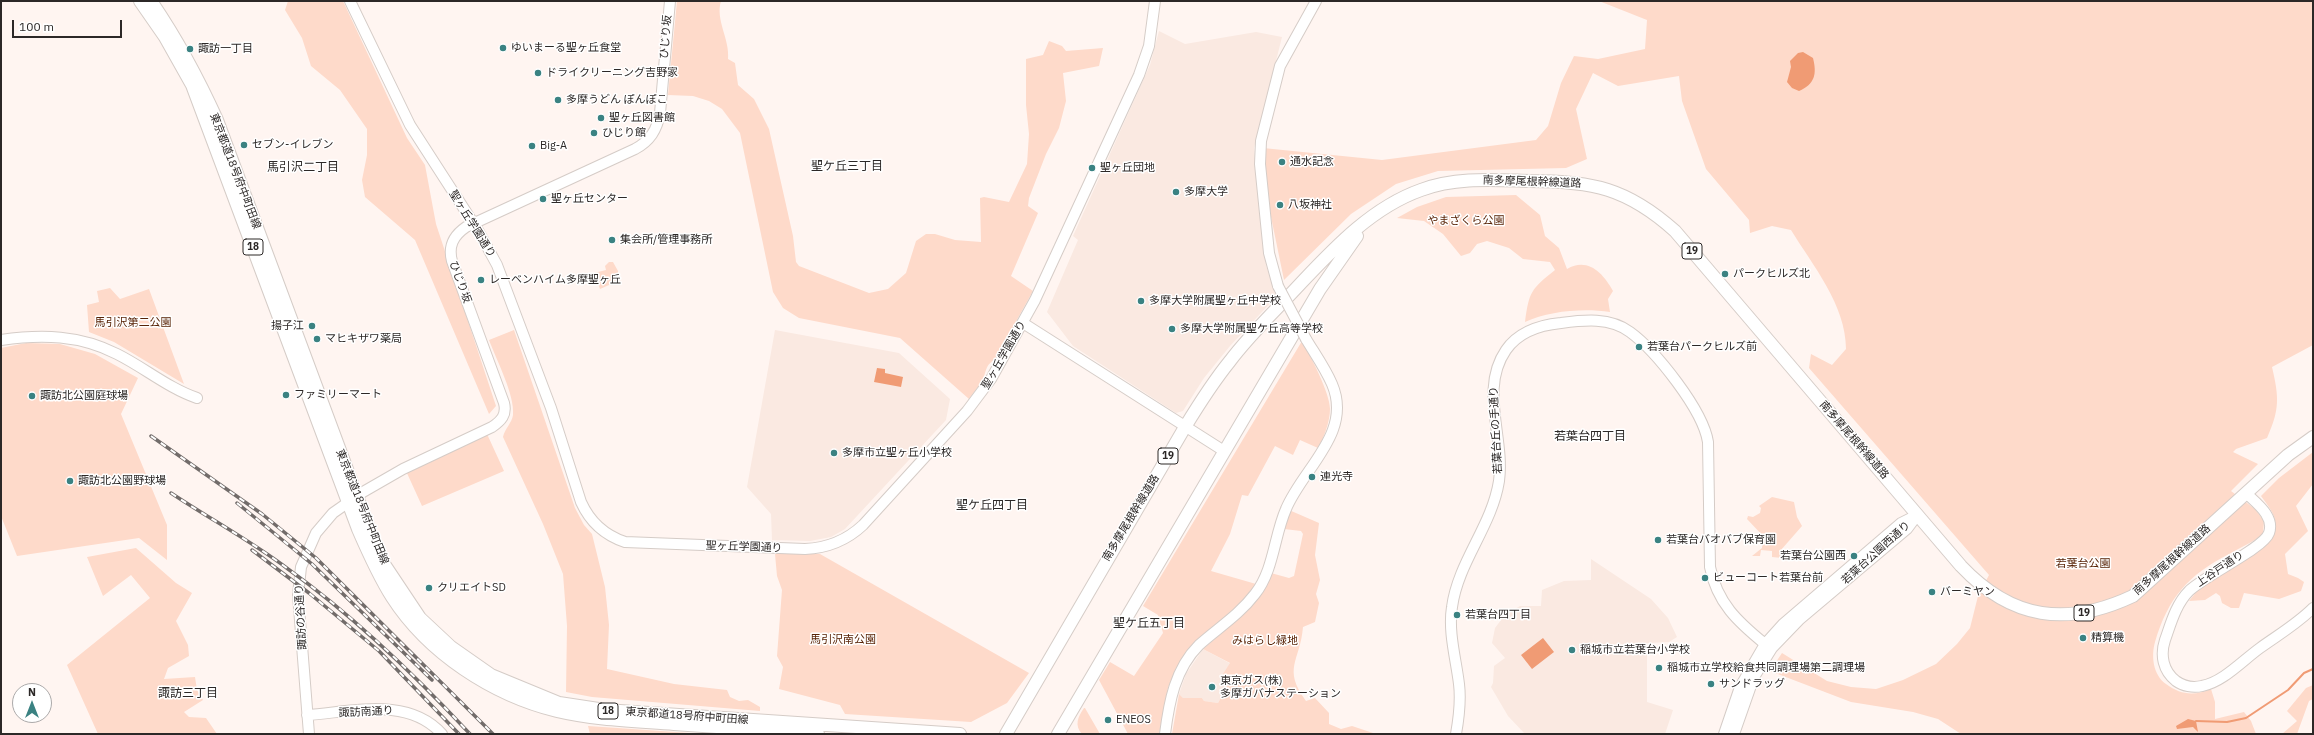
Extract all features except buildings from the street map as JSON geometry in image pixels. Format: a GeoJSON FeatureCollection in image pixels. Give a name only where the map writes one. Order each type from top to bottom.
{"type":"FeatureCollection","features":[{"type":"Feature","properties":{"kind":"main road","name":"東京都道18号府中町田線"},"geometry":{"type":"LineString","coordinates":[[140,1],[165,38],[192,85],[208,123],[352,499],[380,558],[420,618],[451,647],[486,671],[523,690],[559,703],[605,710],[960,734]]}},
{"type":"Feature","properties":{"kind":"main road","name":"東京都道18号府中町田線"},"geometry":{"type":"LineString","coordinates":[[151,1],[179,44],[217,120],[352,499],[374,565],[396,603],[431,643],[487,684],[520,699],[557,711],[604,719],[818,734]]}},
{"type":"Feature","properties":{"kind":"main road","name":"南多摩尾根幹線道路"},"geometry":{"type":"LineString","coordinates":[[1006,734],[1209,388],[1248,340],[1335,248],[1376,214],[1396,201],[1422,190],[1443,184],[1471,180],[1566,181],[1584,183],[1612,191],[1638,202],[1675,231],[1961,566],[1982,586],[1996,596],[2025,609],[2065,615],[2096,611],[2133,596],[2298,446],[2313,437]]}},
{"type":"Feature","properties":{"kind":"main road","name":"南多摩尾根幹線道路"},"geometry":{"type":"LineString","coordinates":[[1058,734],[1224,451],[1338,261],[1352,241],[1376,214]]}},
{"type":"Feature","properties":{"kind":"street","name":"聖ヶ丘学園通り"},"geometry":{"type":"LineString","coordinates":[[350,1],[406,119],[473,223],[493,257],[504,281],[551,408],[582,506],[588,517],[603,532],[625,542],[805,549],[823,547],[843,541],[863,525],[980,395],[1023,323],[1139,75],[1149,46],[1155,1]]}},
{"type":"Feature","properties":{"kind":"street","name":"ひじり坂"},"geometry":{"type":"LineString","coordinates":[[352,499],[403,469],[492,427],[504,416],[504,403],[450,253],[451,242],[456,234],[473,223],[635,149],[651,136],[657,127],[660,113],[670,1]]}},
{"type":"Feature","properties":{"kind":"street"},"geometry":{"type":"LineString","coordinates":[[1165,734],[1173,689],[1189,657],[1199,646],[1240,611],[1256,593],[1267,573],[1286,508],[1298,487],[1327,446],[1334,430],[1337,406],[1335,391],[1278,286],[1269,253],[1260,164],[1261,141],[1280,66],[1316,1]]}},
{"type":"Feature","properties":{"kind":"street","name":"若葉台丘の手通り"},"geometry":{"type":"LineString","coordinates":[[1456,734],[1459,685],[1451,625],[1452,607],[1462,574],[1493,502],[1499,480],[1499,452],[1493,380],[1498,365],[1509,346],[1523,334],[1536,328],[1570,322],[1596,321],[1614,324],[1626,329],[1646,346],[1691,401],[1704,425],[1708,442],[1710,559],[1713,582],[1724,605],[1732,615],[1765,644]]}},
{"type":"Feature","properties":{"kind":"street"},"geometry":{"type":"LineString","coordinates":[[1023,323],[1224,451]]}},
{"type":"Feature","properties":{"kind":"street"},"geometry":{"type":"LineString","coordinates":[[1,340],[28,336],[58,336],[93,344],[117,354],[182,393],[197,398]]}},
{"type":"Feature","properties":{"kind":"street","name":"上谷戸通り"},"geometry":{"type":"LineString","coordinates":[[2246,493],[2268,517],[2270,526],[2268,535],[2258,545],[2197,584],[2182,599],[2174,613],[2163,648],[2163,661],[2168,673],[2184,685],[2196,687],[2205,685],[2226,673],[2291,628],[2313,608]]}},
{"type":"Feature","properties":{"kind":"street","name":"諏訪の谷通り"},"geometry":{"type":"LineString","coordinates":[[308,734],[298,595],[301,567],[316,533],[333,513],[352,499]]}},
{"type":"Feature","properties":{"kind":"street","name":"若葉台公園西通り"},"geometry":{"type":"LineString","coordinates":[[1724,734],[1740,688],[1765,644],[1783,624],[1901,522],[1917,515]]}},
{"type":"Feature","properties":{"kind":"street","name":"若葉台公園西通り"},"geometry":{"type":"LineString","coordinates":[[1734,734],[1754,677],[1772,648],[1799,620],[1907,529],[1917,515]]}},
{"type":"Feature","properties":{"kind":"street","name":"諏訪南通り"},"geometry":{"type":"LineString","coordinates":[[307,715],[401,710],[422,718],[442,734]]}},
{"type":"Feature","properties":{"kind":"shaded area","name":"多摩大学"},"geometry":{"type":"Polygon","coordinates":[[[1159,31],[1185,44],[1256,32],[1282,37],[1254,148],[1266,265],[1276,297],[1230,346],[1204,378],[1183,411],[1176,413],[1073,346],[1047,312],[1078,240],[1073,236],[1150,65],[1159,31]]]}},
{"type":"Feature","properties":{"kind":"shaded area"},"geometry":{"type":"Polygon","coordinates":[[[1803,52],[1813,58],[1815,74],[1812,82],[1799,91],[1792,88],[1787,82],[1791,67],[1790,61],[1798,53],[1803,52]]]}},
{"type":"Feature","properties":{"kind":"shaded area","name":"多摩市立聖ヶ丘小学校"},"geometry":{"type":"Polygon","coordinates":[[[775,330],[899,353],[950,399],[946,420],[845,529],[831,537],[810,541],[772,540],[771,514],[747,487],[775,330]]]}},
{"type":"Feature","properties":{"kind":"shaded area"},"geometry":{"type":"Polygon","coordinates":[[[877,368],[885,369],[885,373],[903,377],[901,387],[874,382],[877,368]]]}},
{"type":"Feature","properties":{"kind":"shaded area","name":"稲城市立若葉台小学校"},"geometry":{"type":"Polygon","coordinates":[[[1591,559],[1651,599],[1668,618],[1677,637],[1669,642],[1647,643],[1647,702],[1673,710],[1665,734],[1525,734],[1508,716],[1491,687],[1493,683],[1494,666],[1505,658],[1492,643],[1495,628],[1504,616],[1520,606],[1541,606],[1542,590],[1564,581],[1591,580],[1591,559]]]}},
{"type":"Feature","properties":{"kind":"shaded area"},"geometry":{"type":"Polygon","coordinates":[[[1543,638],[1554,652],[1532,669],[1521,655],[1543,638]]]}},
{"type":"Feature","properties":{"kind":"shaded area"},"geometry":{"type":"Polygon","coordinates":[[[1203,649],[1231,664],[1226,688],[1218,703],[1204,701],[1202,698],[1183,698],[1179,694],[1186,674],[1203,649]]]}},
{"type":"Feature","properties":{"kind":"shaded area"},"geometry":{"type":"Polygon","coordinates":[[[2188,719],[2196,721],[2198,732],[2193,727],[2177,729],[2176,726],[2188,719]]]}},
{"type":"Feature","properties":{"kind":"green space"},"geometry":{"type":"Polygon","coordinates":[[[288,1],[343,1],[407,138],[425,165],[436,224],[496,406],[489,414],[415,240],[365,197],[362,180],[367,155],[367,129],[340,90],[311,66],[302,38],[285,10],[288,1]]]}},
{"type":"Feature","properties":{"kind":"green space"},"geometry":{"type":"Polygon","coordinates":[[[677,1],[721,1],[720,15],[727,44],[728,59],[735,63],[738,85],[754,99],[769,129],[793,236],[796,262],[799,266],[869,293],[888,289],[906,273],[916,241],[926,234],[935,234],[955,240],[981,242],[980,198],[984,197],[1009,202],[1027,164],[1029,134],[1026,105],[1026,59],[1043,55],[1049,41],[1062,46],[1066,51],[1103,48],[1099,66],[1063,73],[1066,101],[1059,128],[1046,154],[1029,198],[1028,206],[1038,213],[1011,276],[1033,291],[995,359],[987,368],[983,380],[969,399],[900,338],[799,318],[783,308],[773,292],[740,133],[722,109],[709,101],[693,96],[668,95],[677,1]]]}},
{"type":"Feature","properties":{"kind":"green space","name":"若葉台公園"},"geometry":{"type":"Polygon","coordinates":[[[1599,1],[2313,1],[2313,345],[2272,367],[2276,387],[2277,403],[2274,419],[2267,438],[2236,449],[2233,452],[2258,464],[2231,491],[2255,509],[2264,521],[2263,534],[2202,570],[2191,579],[2173,600],[2166,613],[2160,626],[2153,653],[2154,665],[2158,676],[2166,684],[2172,688],[2188,693],[2199,693],[2211,689],[2215,702],[2215,719],[2244,712],[2251,721],[2256,734],[1961,734],[1938,719],[1913,712],[1851,702],[1770,671],[1782,653],[1827,681],[1851,687],[1876,689],[1903,680],[1936,664],[1957,644],[1970,628],[1978,596],[1989,575],[1809,368],[1811,354],[1832,365],[1846,349],[1845,333],[1827,286],[1791,230],[1772,226],[1750,233],[1749,220],[1706,169],[1682,101],[1679,76],[1618,86],[1593,73],[1576,109],[1587,159],[1566,168],[1438,171],[1396,184],[1351,214],[1284,280],[1270,212],[1263,148],[1382,160],[1536,140],[1548,126],[1561,83],[1574,56],[1598,59],[1645,49],[1647,20],[1599,1]]]}},
{"type":"Feature","properties":{"kind":"green space","name":"やまざくら公園"},"geometry":{"type":"Polygon","coordinates":[[[1516,195],[1540,215],[1545,236],[1559,248],[1567,269],[1582,265],[1588,266],[1600,273],[1605,278],[1613,291],[1608,299],[1610,312],[1589,310],[1566,311],[1545,315],[1525,322],[1532,292],[1555,270],[1550,262],[1523,259],[1509,248],[1487,241],[1477,244],[1470,253],[1461,256],[1443,234],[1424,221],[1397,218],[1417,207],[1446,197],[1516,195]]]}},
{"type":"Feature","properties":{"kind":"green space"},"geometry":{"type":"Polygon","coordinates":[[[609,262],[613,262],[618,271],[618,281],[600,289],[594,273],[606,270],[605,266],[609,262]]]}},
{"type":"Feature","properties":{"kind":"green space","name":"馬引沢第二公園"},"geometry":{"type":"Polygon","coordinates":[[[110,288],[120,299],[149,289],[184,384],[114,342],[89,332],[87,305],[99,302],[97,291],[110,288]]]}},
{"type":"Feature","properties":{"kind":"green space"},"geometry":{"type":"Polygon","coordinates":[[[514,330],[575,508],[584,525],[592,534],[605,587],[609,625],[607,669],[674,684],[727,690],[730,697],[739,701],[748,700],[760,707],[760,711],[592,697],[566,692],[567,626],[563,574],[543,524],[503,437],[513,415],[513,407],[508,387],[489,340],[514,330]]]}},
{"type":"Feature","properties":{"kind":"green space"},"geometry":{"type":"Polygon","coordinates":[[[1302,341],[1319,374],[1329,402],[1329,419],[1322,439],[1318,448],[1300,440],[1293,455],[1275,446],[1248,496],[1242,495],[1230,534],[1211,571],[1256,584],[1238,606],[1196,643],[1176,668],[1168,688],[1159,734],[1128,734],[1099,680],[1110,662],[1134,676],[1163,633],[1158,615],[1143,606],[1302,341]]]}},
{"type":"Feature","properties":{"kind":"green space"},"geometry":{"type":"Polygon","coordinates":[[[26,343],[60,344],[95,354],[138,378],[121,414],[167,525],[167,560],[139,538],[17,556],[1,516],[1,348],[26,343]]]}},
{"type":"Feature","properties":{"kind":"green space"},"geometry":{"type":"Polygon","coordinates":[[[487,434],[504,471],[422,506],[406,471],[487,434]]]}},
{"type":"Feature","properties":{"kind":"green space"},"geometry":{"type":"Polygon","coordinates":[[[2313,452],[2313,484],[2296,506],[2308,531],[2285,554],[2288,574],[2304,582],[2301,591],[2279,599],[2244,593],[2239,608],[2231,608],[2222,603],[2220,596],[2216,593],[2205,600],[2189,601],[2201,586],[2268,543],[2275,529],[2275,518],[2261,496],[2279,478],[2313,452]]]}},
{"type":"Feature","properties":{"kind":"green space"},"geometry":{"type":"Polygon","coordinates":[[[1772,497],[1794,502],[1797,517],[1802,526],[1781,550],[1784,556],[1782,558],[1772,557],[1772,551],[1761,550],[1760,556],[1752,556],[1762,548],[1763,536],[1747,519],[1748,516],[1753,517],[1760,513],[1761,508],[1759,506],[1772,497]]]}},
{"type":"Feature","properties":{"kind":"green space","name":"みはらし緑地"},"geometry":{"type":"Polygon","coordinates":[[[1289,510],[1319,523],[1315,555],[1320,580],[1316,594],[1319,603],[1315,622],[1303,627],[1294,665],[1295,680],[1306,701],[1315,698],[1329,713],[1329,724],[1341,729],[1352,726],[1376,734],[1172,734],[1179,694],[1183,698],[1202,698],[1204,701],[1218,703],[1226,688],[1223,674],[1230,663],[1203,649],[1243,615],[1259,598],[1271,573],[1289,578],[1294,576],[1303,534],[1301,531],[1284,529],[1289,510]]]}},
{"type":"Feature","properties":{"kind":"green space"},"geometry":{"type":"Polygon","coordinates":[[[136,548],[176,583],[192,593],[176,621],[188,645],[189,656],[168,668],[164,679],[195,677],[197,690],[203,700],[184,712],[189,717],[206,718],[217,734],[98,734],[67,665],[150,598],[131,575],[103,596],[87,557],[136,548]]]}},
{"type":"Feature","properties":{"kind":"green space","name":"馬引沢南公園"},"geometry":{"type":"Polygon","coordinates":[[[775,554],[820,554],[1029,673],[1007,703],[971,722],[845,714],[840,705],[779,689],[783,667],[777,656],[782,590],[777,576],[775,554]]]}},
{"type":"Feature","properties":{"kind":"green space"},"geometry":{"type":"Polygon","coordinates":[[[2313,685],[2313,699],[2309,701],[2297,734],[2282,734],[2297,721],[2287,711],[2306,688],[2313,685]]]}},
{"type":"Feature","properties":{"kind":"green space"},"geometry":{"type":"Polygon","coordinates":[[[1084,708],[1100,734],[1082,734],[1080,731],[1078,721],[1084,708]]]}},
{"type":"Feature","properties":{"kind":"green space"},"geometry":{"type":"Polygon","coordinates":[[[588,726],[705,734],[590,734],[588,726]]]}},
{"type":"Feature","properties":{"kind":"waterway"},"geometry":{"type":"LineString","coordinates":[[2196,721],[2227,722],[2246,718],[2288,690],[2304,673],[2313,669]]}},
{"type":"Feature","properties":{"kind":"railway"},"geometry":{"type":"LineString","coordinates":[[151,436],[262,514],[316,558],[493,734]]}},
{"type":"Feature","properties":{"kind":"railway"},"geometry":{"type":"LineString","coordinates":[[171,493],[274,559],[313,587],[383,647],[470,734]]}},
{"type":"Feature","properties":{"kind":"railway"},"geometry":{"type":"LineString","coordinates":[[237,503],[312,564],[432,680]]}},
{"type":"Feature","properties":{"kind":"railway"},"geometry":{"type":"LineString","coordinates":[[252,550],[309,593],[379,651],[459,734]]}},
{"type":"Feature","properties":{"kind":"place","name":"ゆいまーる聖ヶ丘食堂"},"geometry":{"type":"Point","coordinates":[503,48]}},
{"type":"Feature","properties":{"kind":"place","name":"諏訪一丁目"},"geometry":{"type":"Point","coordinates":[190,49]}},
{"type":"Feature","properties":{"kind":"place","name":"ドライクリーニング吉野家"},"geometry":{"type":"Point","coordinates":[538,73]}},
{"type":"Feature","properties":{"kind":"place","name":"多摩うどん ぽんぽこ"},"geometry":{"type":"Point","coordinates":[558,100]}},
{"type":"Feature","properties":{"kind":"place","name":"聖ヶ丘図書館"},"geometry":{"type":"Point","coordinates":[601,118]}},
{"type":"Feature","properties":{"kind":"place","name":"ひじり館"},"geometry":{"type":"Point","coordinates":[594,133]}},
{"type":"Feature","properties":{"kind":"place","name":"セブン-イレブン"},"geometry":{"type":"Point","coordinates":[244,145]}},
{"type":"Feature","properties":{"kind":"place","name":"Big-A"},"geometry":{"type":"Point","coordinates":[532,146]}},
{"type":"Feature","properties":{"kind":"place","name":"通水記念"},"geometry":{"type":"Point","coordinates":[1282,162]}},
{"type":"Feature","properties":{"kind":"place","name":"聖ヶ丘団地"},"geometry":{"type":"Point","coordinates":[1092,168]}},
{"type":"Feature","properties":{"kind":"place","name":"多摩大学"},"geometry":{"type":"Point","coordinates":[1176,192]}},
{"type":"Feature","properties":{"kind":"place","name":"聖ヶ丘センター"},"geometry":{"type":"Point","coordinates":[543,199]}},
{"type":"Feature","properties":{"kind":"place","name":"八坂神社"},"geometry":{"type":"Point","coordinates":[1280,205]}},
{"type":"Feature","properties":{"kind":"place","name":"集会所/管理事務所"},"geometry":{"type":"Point","coordinates":[612,240]}},
{"type":"Feature","properties":{"kind":"place","name":"パークヒルズ北"},"geometry":{"type":"Point","coordinates":[1725,274]}},
{"type":"Feature","properties":{"kind":"place","name":"レーベンハイム多摩聖ヶ丘"},"geometry":{"type":"Point","coordinates":[481,280]}},
{"type":"Feature","properties":{"kind":"place","name":"多摩大学附属聖ヶ丘中学校"},"geometry":{"type":"Point","coordinates":[1141,301]}},
{"type":"Feature","properties":{"kind":"place","name":"揚子江"},"geometry":{"type":"Point","coordinates":[312,326]}},
{"type":"Feature","properties":{"kind":"place","name":"多摩大学附属聖ケ丘高等学校"},"geometry":{"type":"Point","coordinates":[1172,329]}},
{"type":"Feature","properties":{"kind":"place","name":"マヒキザワ薬局"},"geometry":{"type":"Point","coordinates":[317,339]}},
{"type":"Feature","properties":{"kind":"place","name":"若葉台パークヒルズ前"},"geometry":{"type":"Point","coordinates":[1639,347]}},
{"type":"Feature","properties":{"kind":"place","name":"ファミリーマート"},"geometry":{"type":"Point","coordinates":[286,395]}},
{"type":"Feature","properties":{"kind":"place","name":"諏訪北公園庭球場"},"geometry":{"type":"Point","coordinates":[32,396]}},
{"type":"Feature","properties":{"kind":"place","name":"多摩市立聖ヶ丘小学校"},"geometry":{"type":"Point","coordinates":[834,453]}},
{"type":"Feature","properties":{"kind":"place","name":"連光寺"},"geometry":{"type":"Point","coordinates":[1312,477]}},
{"type":"Feature","properties":{"kind":"place","name":"諏訪北公園野球場"},"geometry":{"type":"Point","coordinates":[70,481]}},
{"type":"Feature","properties":{"kind":"place","name":"若葉台バオバブ保育園"},"geometry":{"type":"Point","coordinates":[1658,540]}},
{"type":"Feature","properties":{"kind":"place","name":"若葉台公園西"},"geometry":{"type":"Point","coordinates":[1854,556]}},
{"type":"Feature","properties":{"kind":"place","name":"ビューコート若葉台前"},"geometry":{"type":"Point","coordinates":[1705,578]}},
{"type":"Feature","properties":{"kind":"place","name":"クリエイトSD"},"geometry":{"type":"Point","coordinates":[429,588]}},
{"type":"Feature","properties":{"kind":"place","name":"バーミヤン"},"geometry":{"type":"Point","coordinates":[1932,592]}},
{"type":"Feature","properties":{"kind":"place","name":"若葉台四丁目"},"geometry":{"type":"Point","coordinates":[1457,615]}},
{"type":"Feature","properties":{"kind":"place","name":"精算機"},"geometry":{"type":"Point","coordinates":[2083,638]}},
{"type":"Feature","properties":{"kind":"place","name":"稲城市立若葉台小学校"},"geometry":{"type":"Point","coordinates":[1572,650]}},
{"type":"Feature","properties":{"kind":"place","name":"稲城市立学校給食共同調理場第二調理場"},"geometry":{"type":"Point","coordinates":[1659,668]}},
{"type":"Feature","properties":{"kind":"place","name":"サンドラッグ"},"geometry":{"type":"Point","coordinates":[1711,684]}},
{"type":"Feature","properties":{"kind":"place","name":"東京ガス(株) 多摩ガバナステーション"},"geometry":{"type":"Point","coordinates":[1212,687]}},
{"type":"Feature","properties":{"kind":"place","name":"ENEOS"},"geometry":{"type":"Point","coordinates":[1108,720]}},
{"type":"Feature","properties":{"kind":"district","name":"聖ケ丘三丁目"},"geometry":{"type":"Point","coordinates":[847,167]}},
{"type":"Feature","properties":{"kind":"district","name":"馬引沢二丁目"},"geometry":{"type":"Point","coordinates":[303,168]}},
{"type":"Feature","properties":{"kind":"district","name":"若葉台四丁目"},"geometry":{"type":"Point","coordinates":[1590,437]}},
{"type":"Feature","properties":{"kind":"district","name":"聖ケ丘四丁目"},"geometry":{"type":"Point","coordinates":[992,506]}},
{"type":"Feature","properties":{"kind":"district","name":"聖ケ丘五丁目"},"geometry":{"type":"Point","coordinates":[1149,624]}},
{"type":"Feature","properties":{"kind":"district","name":"諏訪三丁目"},"geometry":{"type":"Point","coordinates":[188,694]}}]}
